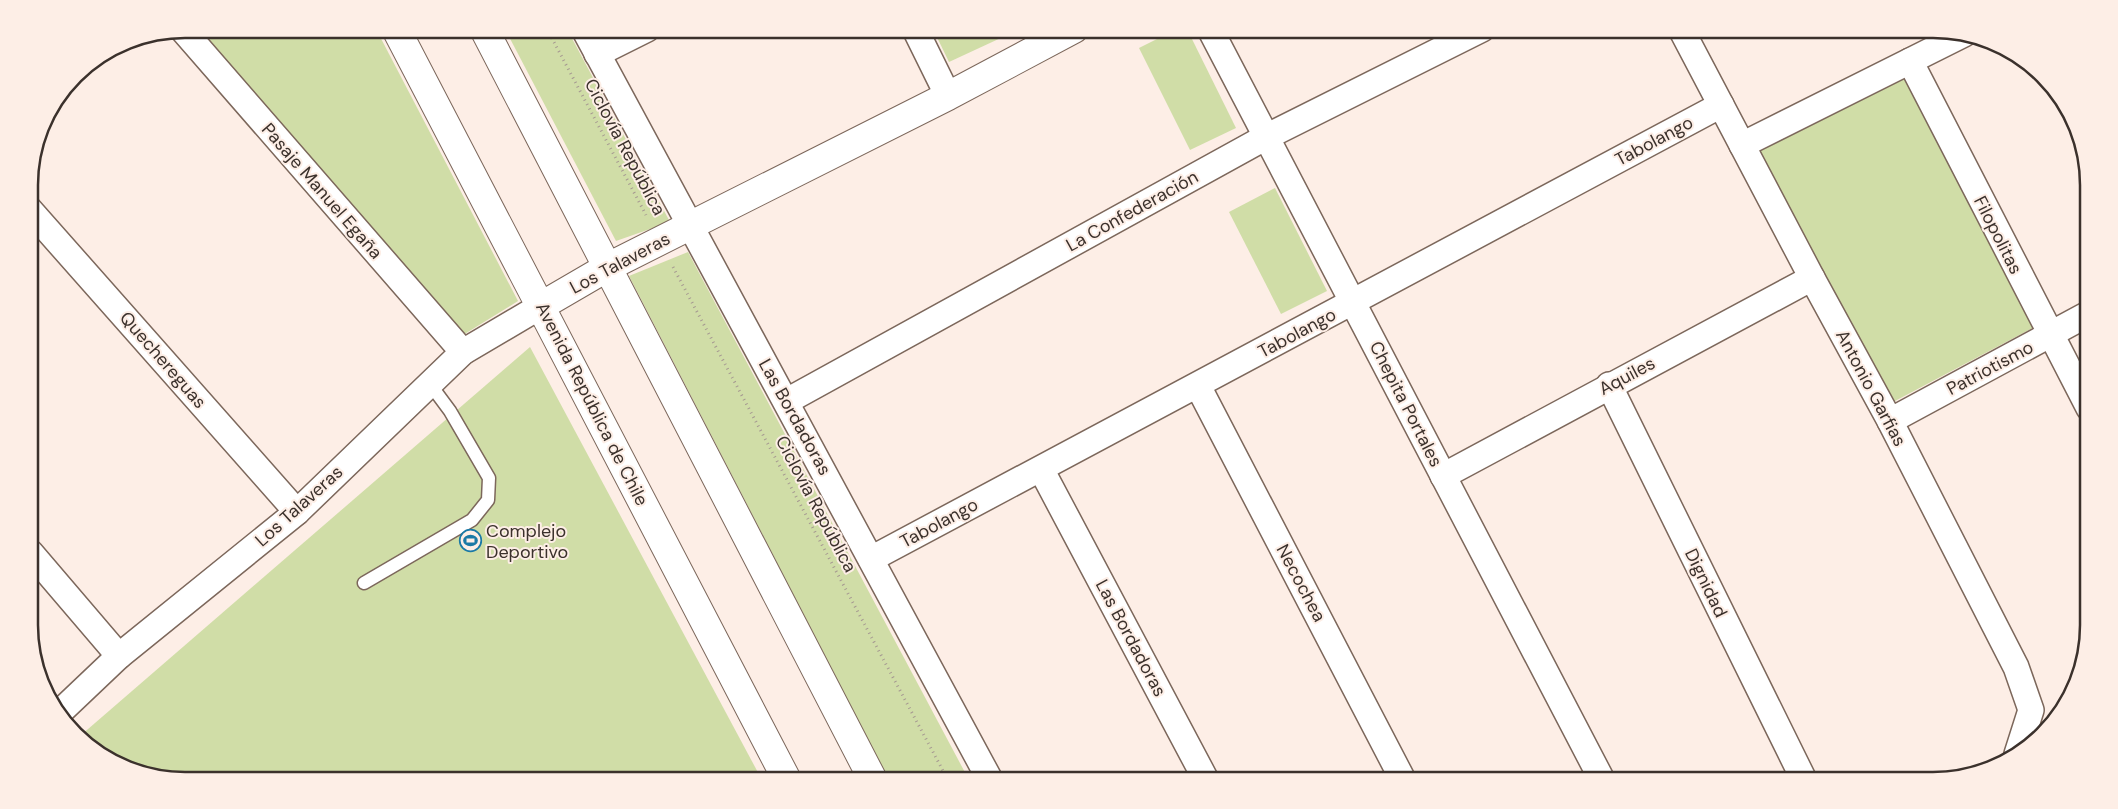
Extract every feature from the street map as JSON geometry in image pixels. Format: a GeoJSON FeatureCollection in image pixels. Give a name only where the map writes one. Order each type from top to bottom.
{"type":"FeatureCollection","features":[{"type":"Feature","properties":{"kind":"main road","name":"Avenida República de Chile"},"geometry":{"type":"LineString","coordinates":[[400,37],[783,772]]}},
{"type":"Feature","properties":{"kind":"main road"},"geometry":{"type":"LineString","coordinates":[[488,37],[869,772]]}},
{"type":"Feature","properties":{"kind":"main road","name":"Los Talaveras"},"geometry":{"type":"LineString","coordinates":[[541,306],[608,267],[948,96],[1059,37]]}},
{"type":"Feature","properties":{"kind":"street","name":"Pasaje Manuel Egaña"},"geometry":{"type":"LineString","coordinates":[[189,37],[463,352]]}},
{"type":"Feature","properties":{"kind":"street","name":"Las Bordadoras"},"geometry":{"type":"LineString","coordinates":[[588,37],[985,772]]}},
{"type":"Feature","properties":{"kind":"street"},"geometry":{"type":"LineString","coordinates":[[597,54],[631,37]]}},
{"type":"Feature","properties":{"kind":"street"},"geometry":{"type":"LineString","coordinates":[[919,37],[948,96]]}},
{"type":"Feature","properties":{"kind":"street","name":"Chepita Portales"},"geometry":{"type":"LineString","coordinates":[[1214,37],[1597,771]]}},
{"type":"Feature","properties":{"kind":"street","name":"La Confederación"},"geometry":{"type":"LineString","coordinates":[[787,402],[1266,137],[1466,37]]}},
{"type":"Feature","properties":{"kind":"street","name":"Antonio Garfias"},"geometry":{"type":"LineString","coordinates":[[1685,37],[1812,278],[1890,421],[2016,667],[2031,710],[2021,743]]}},
{"type":"Feature","properties":{"kind":"street"},"geometry":{"type":"LineString","coordinates":[[1742,145],[1954,39]]}},
{"type":"Feature","properties":{"kind":"street","name":"Filopolitas"},"geometry":{"type":"LineString","coordinates":[[1910,61],[2080,391]]}},
{"type":"Feature","properties":{"kind":"street","name":"Tabolango"},"geometry":{"type":"LineString","coordinates":[[871,559],[1721,105]]}},
{"type":"Feature","properties":{"kind":"street","name":"Quechereguas"},"geometry":{"type":"LineString","coordinates":[[38,219],[297,512]]}},
{"type":"Feature","properties":{"kind":"street","name":"Aquiles"},"geometry":{"type":"LineString","coordinates":[[1443,476],[1608,385],[1812,278]]}},
{"type":"Feature","properties":{"kind":"street","name":"Los Talaveras"},"geometry":{"type":"LineString","coordinates":[[64,708],[119,656],[297,512],[463,352],[541,306]]}},
{"type":"Feature","properties":{"kind":"street","name":"Patriotismo"},"geometry":{"type":"LineString","coordinates":[[1890,421],[2080,319]]}},
{"type":"Feature","properties":{"kind":"street","name":"Dignidad"},"geometry":{"type":"LineString","coordinates":[[1608,385],[1800,771]]}},
{"type":"Feature","properties":{"kind":"street","name":"Necochea"},"geometry":{"type":"LineString","coordinates":[[1198,386],[1398,771]]}},
{"type":"Feature","properties":{"kind":"street","name":"Las Bordadoras"},"geometry":{"type":"LineString","coordinates":[[1041,469],[1201,771]]}},
{"type":"Feature","properties":{"kind":"street"},"geometry":{"type":"LineString","coordinates":[[37,560],[119,656]]}},
{"type":"Feature","properties":{"kind":"lane"},"geometry":{"type":"LineString","coordinates":[[364,583],[472,520],[488,500],[489,478],[450,411],[430,384]]}},
{"type":"Feature","properties":{"kind":"path","name":"Ciclovía República"},"geometry":{"type":"LineString","coordinates":[[551,37],[943,772]]}},
{"type":"Feature","properties":{"kind":"green space"},"geometry":{"type":"Polygon","coordinates":[[[199,37],[380,37],[518,301],[463,335],[199,37]]]}},
{"type":"Feature","properties":{"kind":"green space"},"geometry":{"type":"Polygon","coordinates":[[[509,37],[571,37],[670,222],[616,241],[509,37]]]}},
{"type":"Feature","properties":{"kind":"green space"},"geometry":{"type":"Polygon","coordinates":[[[937,37],[1003,37],[949,62],[937,37]]]}},
{"type":"Feature","properties":{"kind":"green space"},"geometry":{"type":"Polygon","coordinates":[[[1161,37],[1191,37],[1236,128],[1190,150],[1139,48],[1161,37]]]}},
{"type":"Feature","properties":{"kind":"green space"},"geometry":{"type":"Polygon","coordinates":[[[1910,61],[2044,322],[1880,409],[1742,145],[1910,61]]]}},
{"type":"Feature","properties":{"kind":"green space"},"geometry":{"type":"Polygon","coordinates":[[[1275,188],[1327,291],[1281,314],[1229,212],[1275,188]]]}},
{"type":"Feature","properties":{"kind":"green space"},"geometry":{"type":"Polygon","coordinates":[[[688,252],[965,772],[885,772],[629,276],[688,252]]]}},
{"type":"Feature","properties":{"kind":"green space","name":"Complejo Deportivo"},"geometry":{"type":"Polygon","coordinates":[[[530,347],[758,772],[184,772],[156,769],[137,764],[103,747],[85,732],[530,347]]]}},
{"type":"Feature","properties":{"kind":"place","name":"Complejo Deportivo"},"geometry":{"type":"Point","coordinates":[470,541]}}]}
